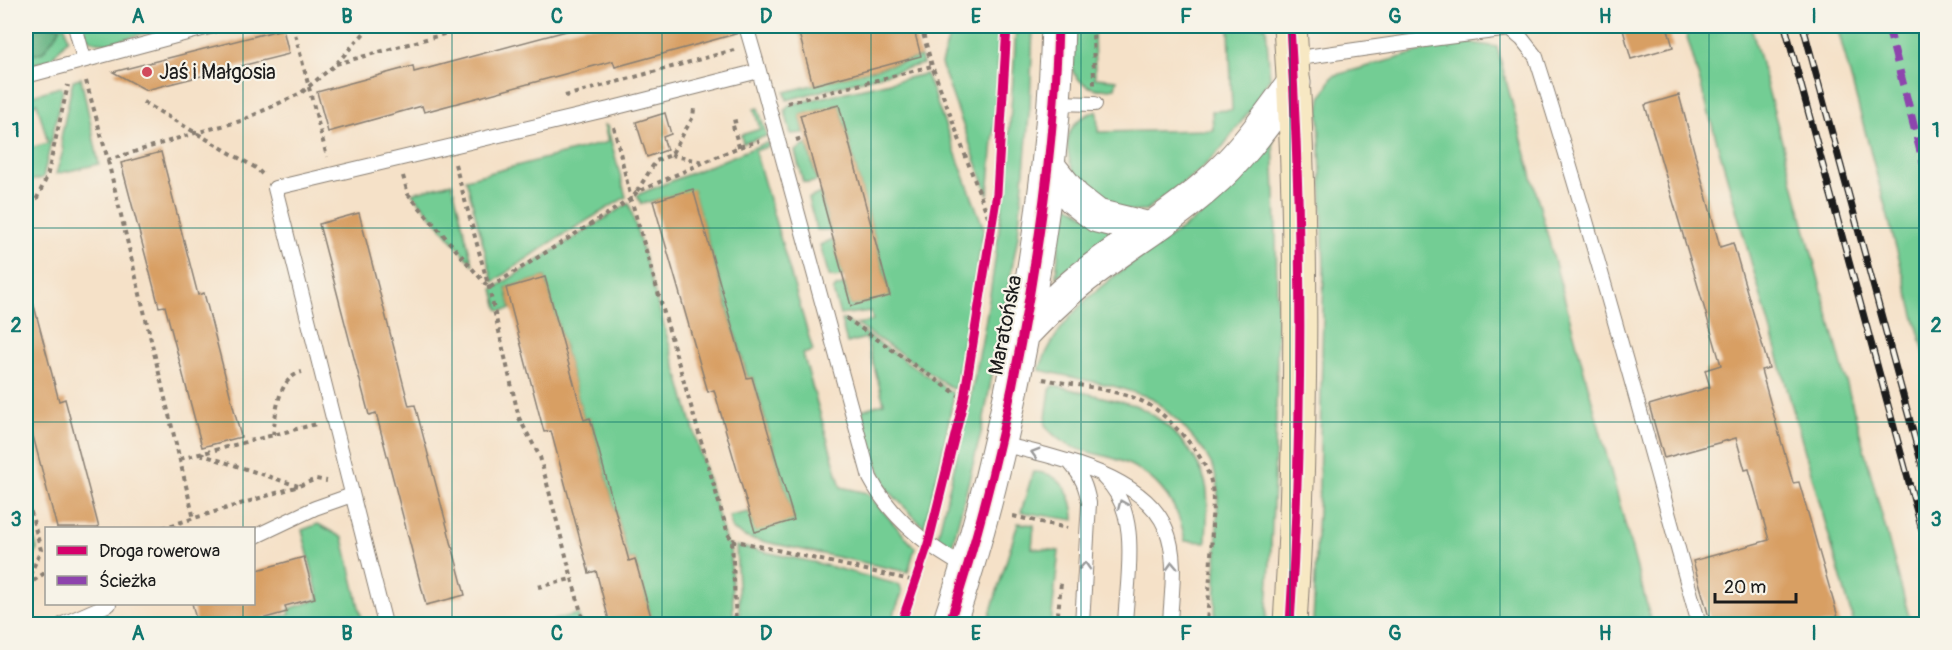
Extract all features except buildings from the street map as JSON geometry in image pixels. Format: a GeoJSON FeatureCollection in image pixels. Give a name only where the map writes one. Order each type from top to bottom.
{"type":"FeatureCollection","features":[{"type":"Feature","properties":{"kind":"main road"},"geometry":{"type":"LineString","coordinates":[[1290,26],[1298,161],[1299,344],[1290,624]]}},
{"type":"Feature","properties":{"kind":"street","name":"Maratońska"},"geometry":{"type":"LineString","coordinates":[[949,624],[967,568],[1000,444],[1015,375],[1049,167],[1058,26]]}},
{"type":"Feature","properties":{"kind":"street","name":"Maratońska"},"geometry":{"type":"LineString","coordinates":[[1022,335],[1076,283],[1190,201],[1227,168],[1249,142],[1293,71]]}},
{"type":"Feature","properties":{"kind":"street"},"geometry":{"type":"LineString","coordinates":[[1049,167],[1074,198],[1097,216],[1150,228]]}},
{"type":"Feature","properties":{"kind":"lane"},"geometry":{"type":"LineString","coordinates":[[75,26],[83,64]]}},
{"type":"Feature","properties":{"kind":"lane"},"geometry":{"type":"LineString","coordinates":[[26,76],[83,64],[213,26]]}},
{"type":"Feature","properties":{"kind":"lane"},"geometry":{"type":"LineString","coordinates":[[746,26],[870,478],[876,490],[903,522],[928,544],[967,568]]}},
{"type":"Feature","properties":{"kind":"lane"},"geometry":{"type":"LineString","coordinates":[[1293,71],[1439,38],[1510,29],[1522,39],[1536,57],[1618,329],[1632,389],[1699,624]]}},
{"type":"Feature","properties":{"kind":"lane"},"geometry":{"type":"LineString","coordinates":[[386,624],[275,188],[759,71]]}},
{"type":"Feature","properties":{"kind":"lane"},"geometry":{"type":"LineString","coordinates":[[1054,103],[1095,104]]}},
{"type":"Feature","properties":{"kind":"lane"},"geometry":{"type":"LineString","coordinates":[[1000,444],[1098,473],[1140,495],[1158,514],[1166,529],[1171,548],[1173,570],[1170,624]]}},
{"type":"Feature","properties":{"kind":"lane"},"geometry":{"type":"LineString","coordinates":[[1069,463],[1078,472],[1086,486],[1089,503],[1082,624]]}},
{"type":"Feature","properties":{"kind":"lane"},"geometry":{"type":"LineString","coordinates":[[1098,473],[1112,485],[1121,499],[1128,520],[1125,624]]}},
{"type":"Feature","properties":{"kind":"lane"},"geometry":{"type":"LineString","coordinates":[[255,537],[351,490]]}},
{"type":"Feature","properties":{"kind":"lane"},"geometry":{"type":"LineString","coordinates":[[63,624],[105,605]]}},
{"type":"Feature","properties":{"kind":"path"},"geometry":{"type":"LineString","coordinates":[[292,26],[332,175]]}},
{"type":"Feature","properties":{"kind":"path"},"geometry":{"type":"LineString","coordinates":[[108,160],[241,121],[302,93],[336,64],[366,31],[365,26]]}},
{"type":"Feature","properties":{"kind":"path"},"geometry":{"type":"LineString","coordinates":[[336,64],[473,26]]}},
{"type":"Feature","properties":{"kind":"path"},"geometry":{"type":"LineString","coordinates":[[921,26],[932,66],[992,227]]}},
{"type":"Feature","properties":{"kind":"path"},"geometry":{"type":"LineString","coordinates":[[1093,26],[1095,104]]}},
{"type":"Feature","properties":{"kind":"path"},"geometry":{"type":"LineString","coordinates":[[83,64],[194,519]]}},
{"type":"Feature","properties":{"kind":"path"},"geometry":{"type":"LineString","coordinates":[[26,214],[47,177],[70,78],[83,64]]}},
{"type":"Feature","properties":{"kind":"path"},"geometry":{"type":"LineString","coordinates":[[769,107],[932,66]]}},
{"type":"Feature","properties":{"kind":"path"},"geometry":{"type":"LineString","coordinates":[[489,288],[530,259],[631,199],[656,162],[671,155],[693,117],[698,86]]}},
{"type":"Feature","properties":{"kind":"path"},"geometry":{"type":"LineString","coordinates":[[143,102],[256,168],[275,188]]}},
{"type":"Feature","properties":{"kind":"path"},"geometry":{"type":"LineString","coordinates":[[609,109],[631,199],[732,540],[736,624]]}},
{"type":"Feature","properties":{"kind":"path"},"geometry":{"type":"LineString","coordinates":[[737,121],[732,122],[739,147]]}},
{"type":"Feature","properties":{"kind":"path"},"geometry":{"type":"LineString","coordinates":[[637,192],[739,147],[777,136]]}},
{"type":"Feature","properties":{"kind":"path"},"geometry":{"type":"LineString","coordinates":[[450,147],[489,288],[519,418],[540,458],[584,624]]}},
{"type":"Feature","properties":{"kind":"path"},"geometry":{"type":"LineString","coordinates":[[671,155],[704,163]]}},
{"type":"Feature","properties":{"kind":"path"},"geometry":{"type":"LineString","coordinates":[[399,159],[408,194],[489,288]]}},
{"type":"Feature","properties":{"kind":"path"},"geometry":{"type":"LineString","coordinates":[[837,317],[848,318],[964,399]]}},
{"type":"Feature","properties":{"kind":"path"},"geometry":{"type":"LineString","coordinates":[[273,435],[279,401],[286,382],[295,373],[320,367]]}},
{"type":"Feature","properties":{"kind":"path"},"geometry":{"type":"LineString","coordinates":[[1015,375],[1137,399],[1164,416],[1187,439],[1204,463],[1210,479],[1213,498],[1207,624]]}},
{"type":"Feature","properties":{"kind":"path"},"geometry":{"type":"LineString","coordinates":[[180,459],[333,420]]}},
{"type":"Feature","properties":{"kind":"path"},"geometry":{"type":"LineString","coordinates":[[199,454],[299,486]]}},
{"type":"Feature","properties":{"kind":"path"},"geometry":{"type":"LineString","coordinates":[[166,527],[316,479],[351,490]]}},
{"type":"Feature","properties":{"kind":"path"},"geometry":{"type":"LineString","coordinates":[[26,494],[41,550],[26,585]]}},
{"type":"Feature","properties":{"kind":"path"},"geometry":{"type":"LineString","coordinates":[[1013,516],[1067,527],[1066,538]]}},
{"type":"Feature","properties":{"kind":"path"},"geometry":{"type":"LineString","coordinates":[[732,540],[915,581]]}},
{"type":"Feature","properties":{"kind":"path"},"geometry":{"type":"LineString","coordinates":[[41,550],[45,552]]}},
{"type":"Feature","properties":{"kind":"path"},"geometry":{"type":"LineString","coordinates":[[26,585],[45,573]]}},
{"type":"Feature","properties":{"kind":"path"},"geometry":{"type":"LineString","coordinates":[[538,587],[571,579]]}},
{"type":"Feature","properties":{"kind":"path"},"geometry":{"type":"LineString","coordinates":[[1057,624],[1062,581]]}},
{"type":"Feature","properties":{"kind":"green space"},"geometry":{"type":"Polygon","coordinates":[[[26,26],[65,26],[68,39],[50,60],[26,66],[26,26]]]}},
{"type":"Feature","properties":{"kind":"green space"},"geometry":{"type":"Polygon","coordinates":[[[26,26],[59,26],[60,29],[43,52],[26,57],[26,26]]]}},
{"type":"Feature","properties":{"kind":"green space"},"geometry":{"type":"Polygon","coordinates":[[[81,26],[171,26],[108,43],[95,42],[83,35],[81,26]]]}},
{"type":"Feature","properties":{"kind":"green space"},"geometry":{"type":"Polygon","coordinates":[[[952,26],[999,26],[997,98],[988,195],[941,64],[952,26]]]}},
{"type":"Feature","properties":{"kind":"green space"},"geometry":{"type":"Polygon","coordinates":[[[1016,26],[1033,26],[1030,105],[1018,236],[982,429],[951,550],[937,540],[976,370],[988,306],[1000,226],[1008,146],[1016,26]]]}},
{"type":"Feature","properties":{"kind":"green space"},"geometry":{"type":"Polygon","coordinates":[[[1075,26],[1094,26],[1095,78],[1117,80],[1115,88],[1091,88],[1081,82],[1073,72],[1075,26]]]}},
{"type":"Feature","properties":{"kind":"green space"},"geometry":{"type":"Polygon","coordinates":[[[1229,26],[1266,26],[1270,78],[1253,106],[1221,149],[1198,172],[1146,210],[1130,211],[1094,199],[1076,177],[1071,164],[1068,138],[1073,127],[1082,117],[1097,111],[1098,132],[1213,130],[1212,111],[1232,110],[1229,26]]]}},
{"type":"Feature","properties":{"kind":"green space"},"geometry":{"type":"Polygon","coordinates":[[[1684,26],[1751,26],[1911,624],[1854,624],[1684,26]]]}},
{"type":"Feature","properties":{"kind":"green space"},"geometry":{"type":"Polygon","coordinates":[[[1837,26],[1926,26],[1926,360],[1837,26]]]}},
{"type":"Feature","properties":{"kind":"green space"},"geometry":{"type":"Polygon","coordinates":[[[1472,43],[1497,47],[1652,624],[1313,624],[1324,269],[1319,112],[1321,98],[1333,76],[1445,45],[1472,43]]]}},
{"type":"Feature","properties":{"kind":"green space"},"geometry":{"type":"Polygon","coordinates":[[[921,57],[923,64],[787,100],[785,92],[921,57]]]}},
{"type":"Feature","properties":{"kind":"green space"},"geometry":{"type":"Polygon","coordinates":[[[926,74],[984,229],[955,390],[856,324],[873,321],[870,311],[840,315],[833,291],[836,287],[845,284],[851,306],[890,295],[839,105],[800,115],[804,133],[791,134],[785,111],[789,105],[926,74]]]}},
{"type":"Feature","properties":{"kind":"green space"},"geometry":{"type":"Polygon","coordinates":[[[81,78],[99,164],[56,174],[63,151],[61,138],[73,80],[81,78]]]}},
{"type":"Feature","properties":{"kind":"green space"},"geometry":{"type":"Polygon","coordinates":[[[60,87],[63,89],[43,178],[26,182],[26,149],[48,143],[37,103],[26,106],[26,97],[60,87]]]}},
{"type":"Feature","properties":{"kind":"green space"},"geometry":{"type":"Polygon","coordinates":[[[758,108],[767,136],[743,143],[741,135],[760,129],[754,109],[758,108]]]}},
{"type":"Feature","properties":{"kind":"green space"},"geometry":{"type":"Polygon","coordinates":[[[604,125],[607,126],[626,197],[550,243],[493,282],[466,179],[608,142],[604,125]]]}},
{"type":"Feature","properties":{"kind":"green space"},"geometry":{"type":"Polygon","coordinates":[[[1273,138],[1277,259],[1277,381],[1266,624],[1235,624],[1235,622],[1215,621],[1218,487],[1214,469],[1204,451],[1180,423],[1152,398],[1113,386],[1039,370],[1052,342],[1070,317],[1090,296],[1212,206],[1245,174],[1273,138]]]}},
{"type":"Feature","properties":{"kind":"green space"},"geometry":{"type":"Polygon","coordinates":[[[768,142],[769,146],[755,151],[813,351],[803,354],[841,487],[867,493],[915,548],[908,572],[747,538],[732,529],[729,516],[749,512],[755,531],[794,520],[753,377],[748,378],[693,190],[641,204],[637,195],[768,142]]]}},
{"type":"Feature","properties":{"kind":"green space"},"geometry":{"type":"Polygon","coordinates":[[[807,144],[817,181],[809,183],[803,182],[795,151],[807,144]]]}},
{"type":"Feature","properties":{"kind":"green space"},"geometry":{"type":"Polygon","coordinates":[[[452,183],[473,265],[412,193],[452,183]]]}},
{"type":"Feature","properties":{"kind":"green space"},"geometry":{"type":"Polygon","coordinates":[[[820,193],[830,230],[817,230],[808,199],[820,193]]]}},
{"type":"Feature","properties":{"kind":"green space"},"geometry":{"type":"Polygon","coordinates":[[[1063,202],[1117,233],[1056,277],[1063,202]]]}},
{"type":"Feature","properties":{"kind":"green space"},"geometry":{"type":"Polygon","coordinates":[[[629,203],[726,543],[730,545],[734,624],[653,624],[635,559],[629,560],[590,418],[584,420],[545,277],[506,288],[511,309],[501,311],[498,309],[493,289],[629,203]]]}},
{"type":"Feature","properties":{"kind":"green space"},"geometry":{"type":"Polygon","coordinates":[[[833,239],[843,276],[835,278],[829,276],[820,245],[833,239]]]}},
{"type":"Feature","properties":{"kind":"green space"},"geometry":{"type":"Polygon","coordinates":[[[841,320],[845,320],[954,394],[941,460],[924,527],[887,489],[875,460],[862,410],[884,403],[866,338],[847,343],[841,320]]]}},
{"type":"Feature","properties":{"kind":"green space"},"geometry":{"type":"Polygon","coordinates":[[[1053,385],[1135,405],[1158,419],[1179,438],[1196,461],[1206,485],[1208,506],[1206,542],[1185,541],[1176,511],[1169,499],[1160,487],[1138,469],[1124,462],[1066,444],[1052,433],[1045,425],[1050,390],[1053,385]]]}},
{"type":"Feature","properties":{"kind":"green space"},"geometry":{"type":"Polygon","coordinates":[[[1033,472],[1051,476],[1064,487],[1071,502],[1074,520],[1021,512],[1033,472]]]}},
{"type":"Feature","properties":{"kind":"green space"},"geometry":{"type":"Polygon","coordinates":[[[26,510],[37,549],[26,573],[26,510]]]}},
{"type":"Feature","properties":{"kind":"green space"},"geometry":{"type":"Polygon","coordinates":[[[1018,523],[1034,525],[1032,548],[1059,551],[1051,624],[987,624],[1018,523]]]}},
{"type":"Feature","properties":{"kind":"green space"},"geometry":{"type":"Polygon","coordinates":[[[318,524],[343,538],[363,624],[262,624],[262,622],[290,614],[289,609],[319,599],[302,530],[318,524]]]}},
{"type":"Feature","properties":{"kind":"green space"},"geometry":{"type":"Polygon","coordinates":[[[736,546],[813,562],[900,585],[902,593],[890,624],[740,624],[736,546]]]}},
{"type":"Feature","properties":{"kind":"green space"},"geometry":{"type":"Polygon","coordinates":[[[578,614],[581,624],[536,624],[578,614]]]}},
{"type":"Feature","properties":{"kind":"railway"},"geometry":{"type":"LineString","coordinates":[[1785,26],[1926,545]]}},
{"type":"Feature","properties":{"kind":"railway"},"geometry":{"type":"LineString","coordinates":[[1803,26],[1926,480]]}},
{"type":"Feature","properties":{"kind":"marked path"},"geometry":{"type":"LineString","coordinates":[[1888,26],[1926,173]]}},
{"type":"Feature","properties":{"kind":"cycle path"},"geometry":{"type":"LineString","coordinates":[[901,624],[928,544],[964,399],[997,193],[1007,26]]}},
{"type":"Feature","properties":{"kind":"cycle path"},"geometry":{"type":"LineString","coordinates":[[949,624],[990,484],[1007,414],[1028,303],[1041,224],[1050,145],[1058,26]]}},
{"type":"Feature","properties":{"kind":"cycle path"},"geometry":{"type":"LineString","coordinates":[[1290,26],[1297,175],[1300,325],[1297,475],[1290,624]]}},
{"type":"Feature","properties":{"kind":"place","name":"Jaś i Małgosia"},"geometry":{"type":"Point","coordinates":[147,72]}}]}
